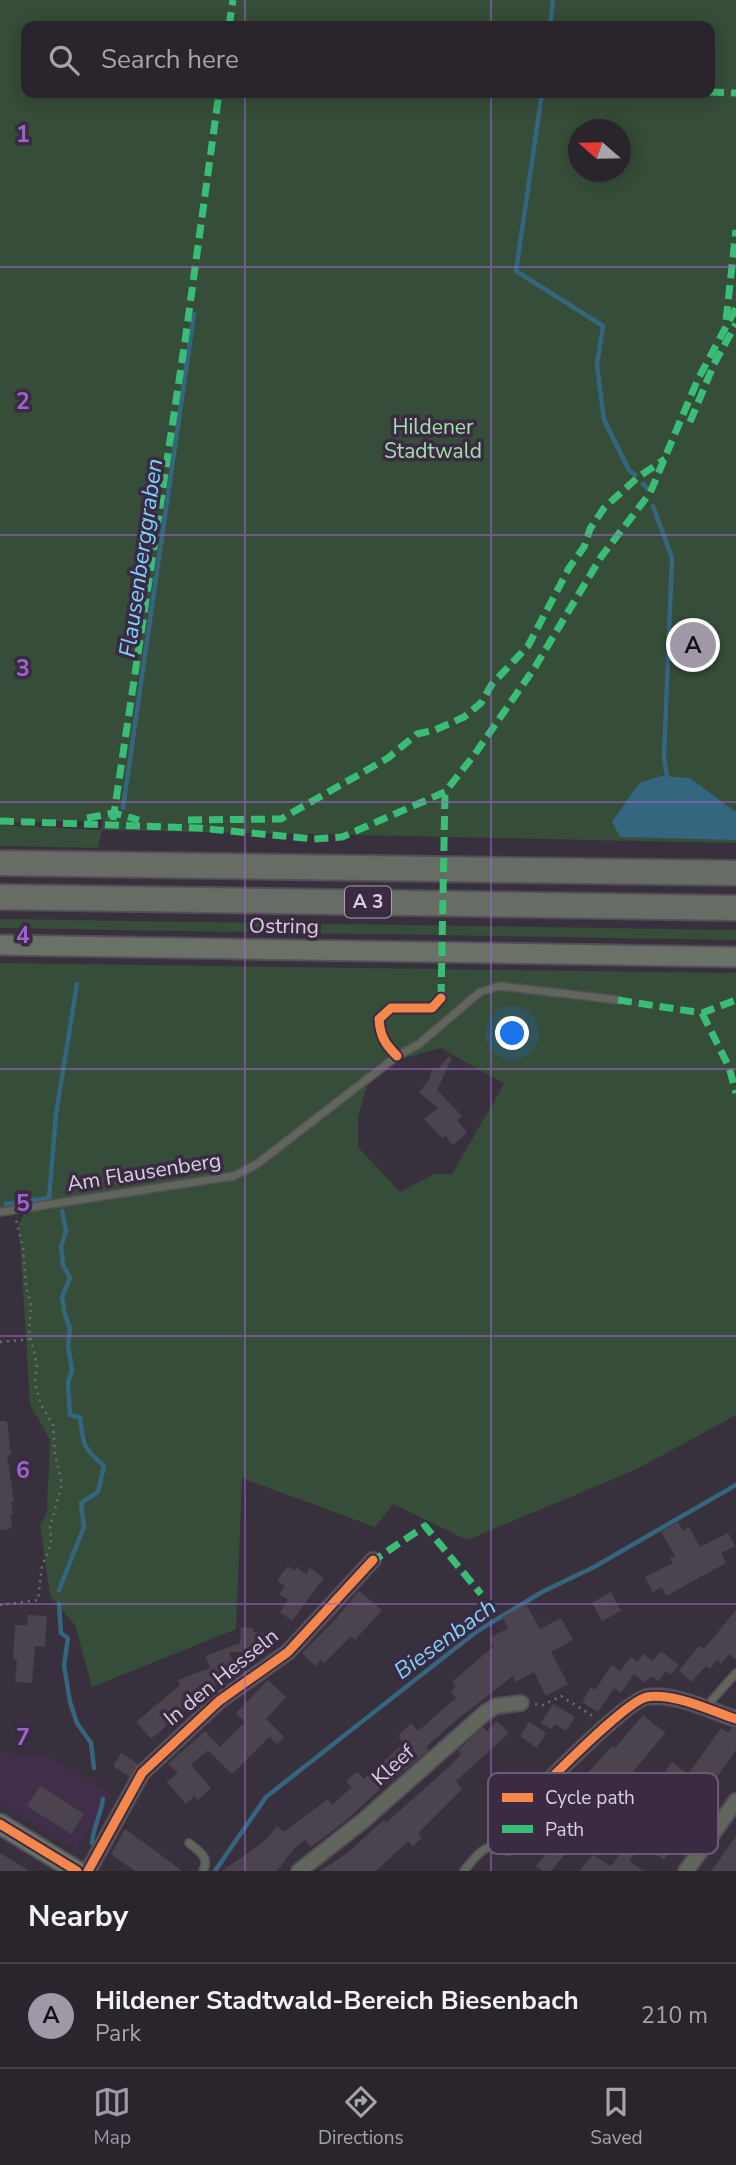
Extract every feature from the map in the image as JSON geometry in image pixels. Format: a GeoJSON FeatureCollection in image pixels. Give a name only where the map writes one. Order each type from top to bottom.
{"type":"FeatureCollection","features":[{"type":"Feature","properties":{"kind":"highway","name":"A 3"},"geometry":{"type":"LineString","coordinates":[[0,863],[736,873]]}},
{"type":"Feature","properties":{"kind":"highway","name":"A 3"},"geometry":{"type":"LineString","coordinates":[[0,897],[736,908]]}},
{"type":"Feature","properties":{"kind":"main road","name":"Ostring"},"geometry":{"type":"LineString","coordinates":[[0,945],[736,957]]}},
{"type":"Feature","properties":{"kind":"main road"},"geometry":{"type":"LineString","coordinates":[[0,1824],[77,1871]]}},
{"type":"Feature","properties":{"kind":"street","name":"In den Hesseln"},"geometry":{"type":"LineString","coordinates":[[88,1871],[142,1773],[219,1701],[288,1652],[373,1560]]}},
{"type":"Feature","properties":{"kind":"street"},"geometry":{"type":"LineString","coordinates":[[555,1773],[604,1724],[645,1697],[675,1699],[736,1719]]}},
{"type":"Feature","properties":{"kind":"street","name":"Kleef"},"geometry":{"type":"LineString","coordinates":[[299,1871],[363,1820],[486,1712],[496,1706],[521,1703]]}},
{"type":"Feature","properties":{"kind":"street"},"geometry":{"type":"LineString","coordinates":[[718,1826],[736,1801]]}},
{"type":"Feature","properties":{"kind":"street"},"geometry":{"type":"LineString","coordinates":[[685,1871],[697,1854]]}},
{"type":"Feature","properties":{"kind":"lane","name":"Am Flausenberg"},"geometry":{"type":"LineString","coordinates":[[0,1212],[234,1176],[257,1164],[397,1056],[419,1044],[480,992],[500,986],[618,1000]]}},
{"type":"Feature","properties":{"kind":"lane"},"geometry":{"type":"LineString","coordinates":[[709,1710],[712,1700],[736,1673]]}},
{"type":"Feature","properties":{"kind":"lane"},"geometry":{"type":"LineString","coordinates":[[189,1843],[205,1857],[203,1871]]}},
{"type":"Feature","properties":{"kind":"lane"},"geometry":{"type":"LineString","coordinates":[[464,1871],[481,1850],[488,1847]]}},
{"type":"Feature","properties":{"kind":"path"},"geometry":{"type":"LineString","coordinates":[[0,1605],[38,1600],[42,1566],[51,1545],[50,1527],[62,1484],[55,1455],[53,1425],[41,1405],[35,1382],[37,1365],[31,1339],[31,1305],[14,1209]]}},
{"type":"Feature","properties":{"kind":"path"},"geometry":{"type":"LineString","coordinates":[[0,1342],[31,1339]]}},
{"type":"Feature","properties":{"kind":"path"},"geometry":{"type":"LineString","coordinates":[[521,1703],[543,1705],[561,1696],[604,1724]]}},
{"type":"Feature","properties":{"kind":"shaded area"},"geometry":{"type":"Polygon","coordinates":[[[0,1752],[48,1756],[113,1795],[77,1849],[0,1804],[0,1752]]]}},
{"type":"Feature","properties":{"kind":"green space","name":"Hildener Stadtwald"},"geometry":{"type":"Polygon","coordinates":[[[0,0],[736,0],[736,843],[102,830],[98,848],[0,846],[0,825],[101,830],[103,820],[0,823],[0,0]]]}},
{"type":"Feature","properties":{"kind":"green space"},"geometry":{"type":"Polygon","coordinates":[[[0,919],[736,930],[736,940],[0,928],[0,919]]]}},
{"type":"Feature","properties":{"kind":"green space"},"geometry":{"type":"Polygon","coordinates":[[[0,963],[736,973],[736,1415],[637,1469],[467,1540],[393,1504],[375,1527],[242,1478],[236,1629],[92,1687],[75,1625],[50,1596],[40,1525],[47,1512],[50,1440],[30,1404],[19,1224],[28,1205],[0,1208],[0,963]],[[441,1048],[372,1067],[358,1118],[358,1147],[400,1192],[434,1174],[452,1174],[504,1084],[441,1048]]]}},
{"type":"Feature","properties":{"kind":"water"},"geometry":{"type":"Polygon","coordinates":[[[661,776],[690,778],[736,812],[736,840],[620,837],[612,822],[639,783],[661,776]]]}},
{"type":"Feature","properties":{"kind":"building"},"geometry":{"type":"Polygon","coordinates":[[[449,1056],[452,1058],[437,1090],[462,1116],[457,1120],[467,1133],[453,1145],[445,1135],[442,1138],[424,1119],[438,1108],[419,1092],[431,1077],[434,1067],[438,1069],[449,1056]]]}},
{"type":"Feature","properties":{"kind":"building"},"geometry":{"type":"Polygon","coordinates":[[[0,1421],[7,1421],[11,1455],[7,1455],[14,1502],[11,1502],[13,1515],[10,1515],[12,1528],[0,1530],[0,1421]]]}},
{"type":"Feature","properties":{"kind":"building"},"geometry":{"type":"Polygon","coordinates":[[[678,1522],[683,1531],[689,1527],[700,1547],[728,1533],[735,1546],[721,1553],[726,1563],[666,1596],[662,1587],[653,1592],[645,1577],[673,1563],[670,1558],[675,1556],[661,1532],[678,1522]]]}},
{"type":"Feature","properties":{"kind":"building"},"geometry":{"type":"Polygon","coordinates":[[[288,1566],[294,1571],[297,1567],[306,1574],[310,1568],[324,1578],[292,1621],[280,1612],[288,1600],[279,1594],[285,1586],[277,1580],[288,1566]]]}},
{"type":"Feature","properties":{"kind":"building"},"geometry":{"type":"Polygon","coordinates":[[[359,1591],[382,1610],[355,1640],[351,1636],[324,1663],[321,1660],[315,1666],[302,1653],[359,1591]]]}},
{"type":"Feature","properties":{"kind":"building"},"geometry":{"type":"Polygon","coordinates":[[[611,1592],[621,1611],[602,1621],[592,1603],[611,1592]]]}},
{"type":"Feature","properties":{"kind":"building"},"geometry":{"type":"Polygon","coordinates":[[[526,1604],[540,1629],[561,1618],[573,1640],[551,1652],[568,1684],[546,1696],[534,1672],[516,1682],[513,1676],[449,1726],[426,1747],[429,1750],[344,1822],[311,1847],[305,1840],[295,1847],[277,1871],[222,1871],[265,1841],[277,1826],[284,1832],[328,1799],[332,1805],[352,1787],[346,1781],[357,1772],[364,1779],[404,1743],[398,1736],[411,1723],[418,1731],[456,1698],[451,1691],[456,1687],[452,1682],[494,1646],[490,1638],[508,1628],[502,1617],[526,1604]]]}},
{"type":"Feature","properties":{"kind":"building"},"geometry":{"type":"Polygon","coordinates":[[[736,1610],[736,1660],[729,1654],[721,1664],[717,1660],[710,1669],[706,1666],[691,1682],[679,1670],[699,1646],[704,1649],[736,1610]]]}},
{"type":"Feature","properties":{"kind":"building"},"geometry":{"type":"Polygon","coordinates":[[[28,1615],[47,1616],[45,1647],[35,1646],[32,1683],[15,1682],[15,1625],[27,1625],[28,1615]]]}},
{"type":"Feature","properties":{"kind":"building"},"geometry":{"type":"Polygon","coordinates":[[[241,1627],[253,1628],[253,1632],[267,1633],[266,1653],[229,1652],[237,1671],[214,1680],[217,1688],[212,1690],[213,1694],[186,1704],[189,1707],[151,1739],[136,1722],[180,1685],[178,1680],[210,1668],[205,1656],[240,1643],[241,1627]]]}},
{"type":"Feature","properties":{"kind":"building"},"geometry":{"type":"Polygon","coordinates":[[[661,1651],[679,1665],[671,1675],[666,1671],[658,1681],[651,1676],[645,1683],[634,1674],[621,1693],[614,1688],[598,1712],[582,1702],[591,1687],[595,1690],[612,1665],[620,1671],[631,1657],[637,1662],[644,1654],[653,1661],[661,1651]]]}},
{"type":"Feature","properties":{"kind":"building"},"geometry":{"type":"Polygon","coordinates":[[[268,1680],[286,1697],[266,1719],[284,1737],[277,1744],[269,1737],[232,1774],[208,1750],[191,1765],[211,1788],[198,1800],[194,1796],[186,1804],[167,1782],[178,1773],[168,1764],[205,1731],[220,1747],[245,1722],[236,1713],[268,1680]]]}},
{"type":"Feature","properties":{"kind":"building"},"geometry":{"type":"Polygon","coordinates":[[[553,1704],[575,1717],[566,1731],[555,1724],[552,1729],[541,1723],[553,1704]]]}},
{"type":"Feature","properties":{"kind":"building"},"geometry":{"type":"Polygon","coordinates":[[[643,1715],[665,1733],[632,1773],[587,1773],[612,1746],[615,1748],[643,1715]]]}},
{"type":"Feature","properties":{"kind":"building"},"geometry":{"type":"Polygon","coordinates":[[[497,1721],[509,1733],[456,1781],[462,1789],[418,1833],[422,1838],[413,1846],[408,1841],[376,1871],[320,1871],[345,1855],[384,1820],[386,1823],[452,1764],[461,1754],[458,1750],[483,1727],[487,1731],[497,1721]]]}},
{"type":"Feature","properties":{"kind":"building"},"geometry":{"type":"Polygon","coordinates":[[[529,1722],[546,1733],[537,1748],[520,1736],[529,1722]]]}},
{"type":"Feature","properties":{"kind":"building"},"geometry":{"type":"Polygon","coordinates":[[[721,1728],[728,1733],[732,1728],[736,1728],[736,1750],[718,1776],[718,1773],[689,1773],[721,1728]]]}},
{"type":"Feature","properties":{"kind":"building"},"geometry":{"type":"Polygon","coordinates":[[[121,1753],[138,1764],[129,1777],[113,1766],[121,1753]]]}},
{"type":"Feature","properties":{"kind":"building"},"geometry":{"type":"Polygon","coordinates":[[[672,1762],[687,1773],[666,1773],[672,1762]]]}},
{"type":"Feature","properties":{"kind":"building"},"geometry":{"type":"Polygon","coordinates":[[[40,1786],[84,1814],[71,1834],[27,1806],[40,1786]]]}},
{"type":"Feature","properties":{"kind":"building"},"geometry":{"type":"Polygon","coordinates":[[[125,1829],[182,1871],[135,1871],[111,1854],[125,1829]]]}},
{"type":"Feature","properties":{"kind":"building"},"geometry":{"type":"Polygon","coordinates":[[[736,1836],[736,1871],[711,1871],[717,1863],[736,1836]]]}},
{"type":"Feature","properties":{"kind":"building"},"geometry":{"type":"Polygon","coordinates":[[[0,1853],[13,1861],[29,1871],[0,1871],[0,1853]]]}},
{"type":"Feature","properties":{"kind":"building"},"geometry":{"type":"Polygon","coordinates":[[[546,1854],[565,1854],[551,1871],[543,1871],[536,1866],[546,1854]]]}},
{"type":"Feature","properties":{"kind":"building"},"geometry":{"type":"Polygon","coordinates":[[[620,1854],[634,1854],[629,1861],[644,1871],[579,1871],[593,1855],[611,1866],[620,1854]]]}},
{"type":"Feature","properties":{"kind":"building"},"geometry":{"type":"Polygon","coordinates":[[[656,1854],[668,1854],[664,1860],[656,1854]]]}},
{"type":"Feature","properties":{"kind":"waterway"},"geometry":{"type":"LineString","coordinates":[[551,21],[553,0]]}},
{"type":"Feature","properties":{"kind":"waterway"},"geometry":{"type":"LineString","coordinates":[[541,98],[516,271],[603,326],[597,365],[604,420],[629,470],[635,475]]}},
{"type":"Feature","properties":{"kind":"waterway","name":"Flausenberggraben"},"geometry":{"type":"LineString","coordinates":[[123,808],[194,314]]}},
{"type":"Feature","properties":{"kind":"waterway"},"geometry":{"type":"LineString","coordinates":[[643,484],[648,489]]}},
{"type":"Feature","properties":{"kind":"waterway"},"geometry":{"type":"LineString","coordinates":[[653,506],[672,558],[664,757],[667,776]]}},
{"type":"Feature","properties":{"kind":"waterway","name":"Flausenberggraben"},"geometry":{"type":"LineString","coordinates":[[6,1204],[49,1198],[56,1114],[77,984]]}},
{"type":"Feature","properties":{"kind":"waterway"},"geometry":{"type":"LineString","coordinates":[[59,1590],[84,1527],[81,1503],[98,1492],[104,1466],[85,1445],[80,1417],[70,1415],[70,1329],[62,1297],[70,1278],[63,1265],[61,1247],[66,1231],[62,1211]]}},
{"type":"Feature","properties":{"kind":"waterway","name":"Biesenbach"},"geometry":{"type":"LineString","coordinates":[[215,1871],[266,1797],[476,1632],[542,1592],[594,1567],[736,1485]]}},
{"type":"Feature","properties":{"kind":"waterway"},"geometry":{"type":"LineString","coordinates":[[59,1604],[61,1633],[68,1638],[64,1665],[70,1702],[77,1723],[91,1743],[94,1768]]}},
{"type":"Feature","properties":{"kind":"waterway"},"geometry":{"type":"LineString","coordinates":[[92,1843],[103,1799]]}},
{"type":"Feature","properties":{"kind":"marked path"},"geometry":{"type":"LineString","coordinates":[[230,21],[233,0]]}},
{"type":"Feature","properties":{"kind":"marked path"},"geometry":{"type":"LineString","coordinates":[[715,92],[736,93]]}},
{"type":"Feature","properties":{"kind":"marked path"},"geometry":{"type":"LineString","coordinates":[[113,820],[185,341],[218,98]]}},
{"type":"Feature","properties":{"kind":"marked path"},"geometry":{"type":"LineString","coordinates":[[726,320],[736,230]]}},
{"type":"Feature","properties":{"kind":"marked path"},"geometry":{"type":"LineString","coordinates":[[0,821],[198,828],[314,839],[342,837],[445,792],[475,754],[535,667],[601,557],[650,493],[698,379],[736,308]]}},
{"type":"Feature","properties":{"kind":"marked path"},"geometry":{"type":"LineString","coordinates":[[690,422],[714,364],[736,324]]}},
{"type":"Feature","properties":{"kind":"marked path"},"geometry":{"type":"LineString","coordinates":[[188,820],[281,819],[388,758],[417,734],[435,730],[464,717],[481,703],[492,684],[528,646],[569,568],[584,547],[590,529],[604,508],[637,478],[665,459]]}},
{"type":"Feature","properties":{"kind":"marked path"},"geometry":{"type":"LineString","coordinates":[[441,998],[445,792]]}},
{"type":"Feature","properties":{"kind":"marked path"},"geometry":{"type":"LineString","coordinates":[[87,818],[114,813],[139,820]]}},
{"type":"Feature","properties":{"kind":"marked path"},"geometry":{"type":"LineString","coordinates":[[618,1000],[702,1013],[736,1000]]}},
{"type":"Feature","properties":{"kind":"marked path"},"geometry":{"type":"LineString","coordinates":[[702,1013],[729,1067],[736,1093]]}},
{"type":"Feature","properties":{"kind":"marked path"},"geometry":{"type":"LineString","coordinates":[[370,1563],[425,1526],[481,1594]]}},
{"type":"Feature","properties":{"kind":"cycle path"},"geometry":{"type":"LineString","coordinates":[[397,1056],[384,1039],[379,1019],[391,1008],[432,1008],[441,998]]}},
{"type":"Feature","properties":{"kind":"cycle path"},"geometry":{"type":"LineString","coordinates":[[88,1871],[142,1773],[219,1701],[288,1652],[373,1560]]}},
{"type":"Feature","properties":{"kind":"cycle path"},"geometry":{"type":"LineString","coordinates":[[557,1773],[618,1715],[647,1697],[668,1697],[736,1719]]}},
{"type":"Feature","properties":{"kind":"cycle path"},"geometry":{"type":"LineString","coordinates":[[0,1824],[77,1871]]}},
{"type":"Feature","properties":{"kind":"place","name":"Hildener Stadtwald-Bereich Biesenbach"},"geometry":{"type":"Point","coordinates":[693,645]}}]}
